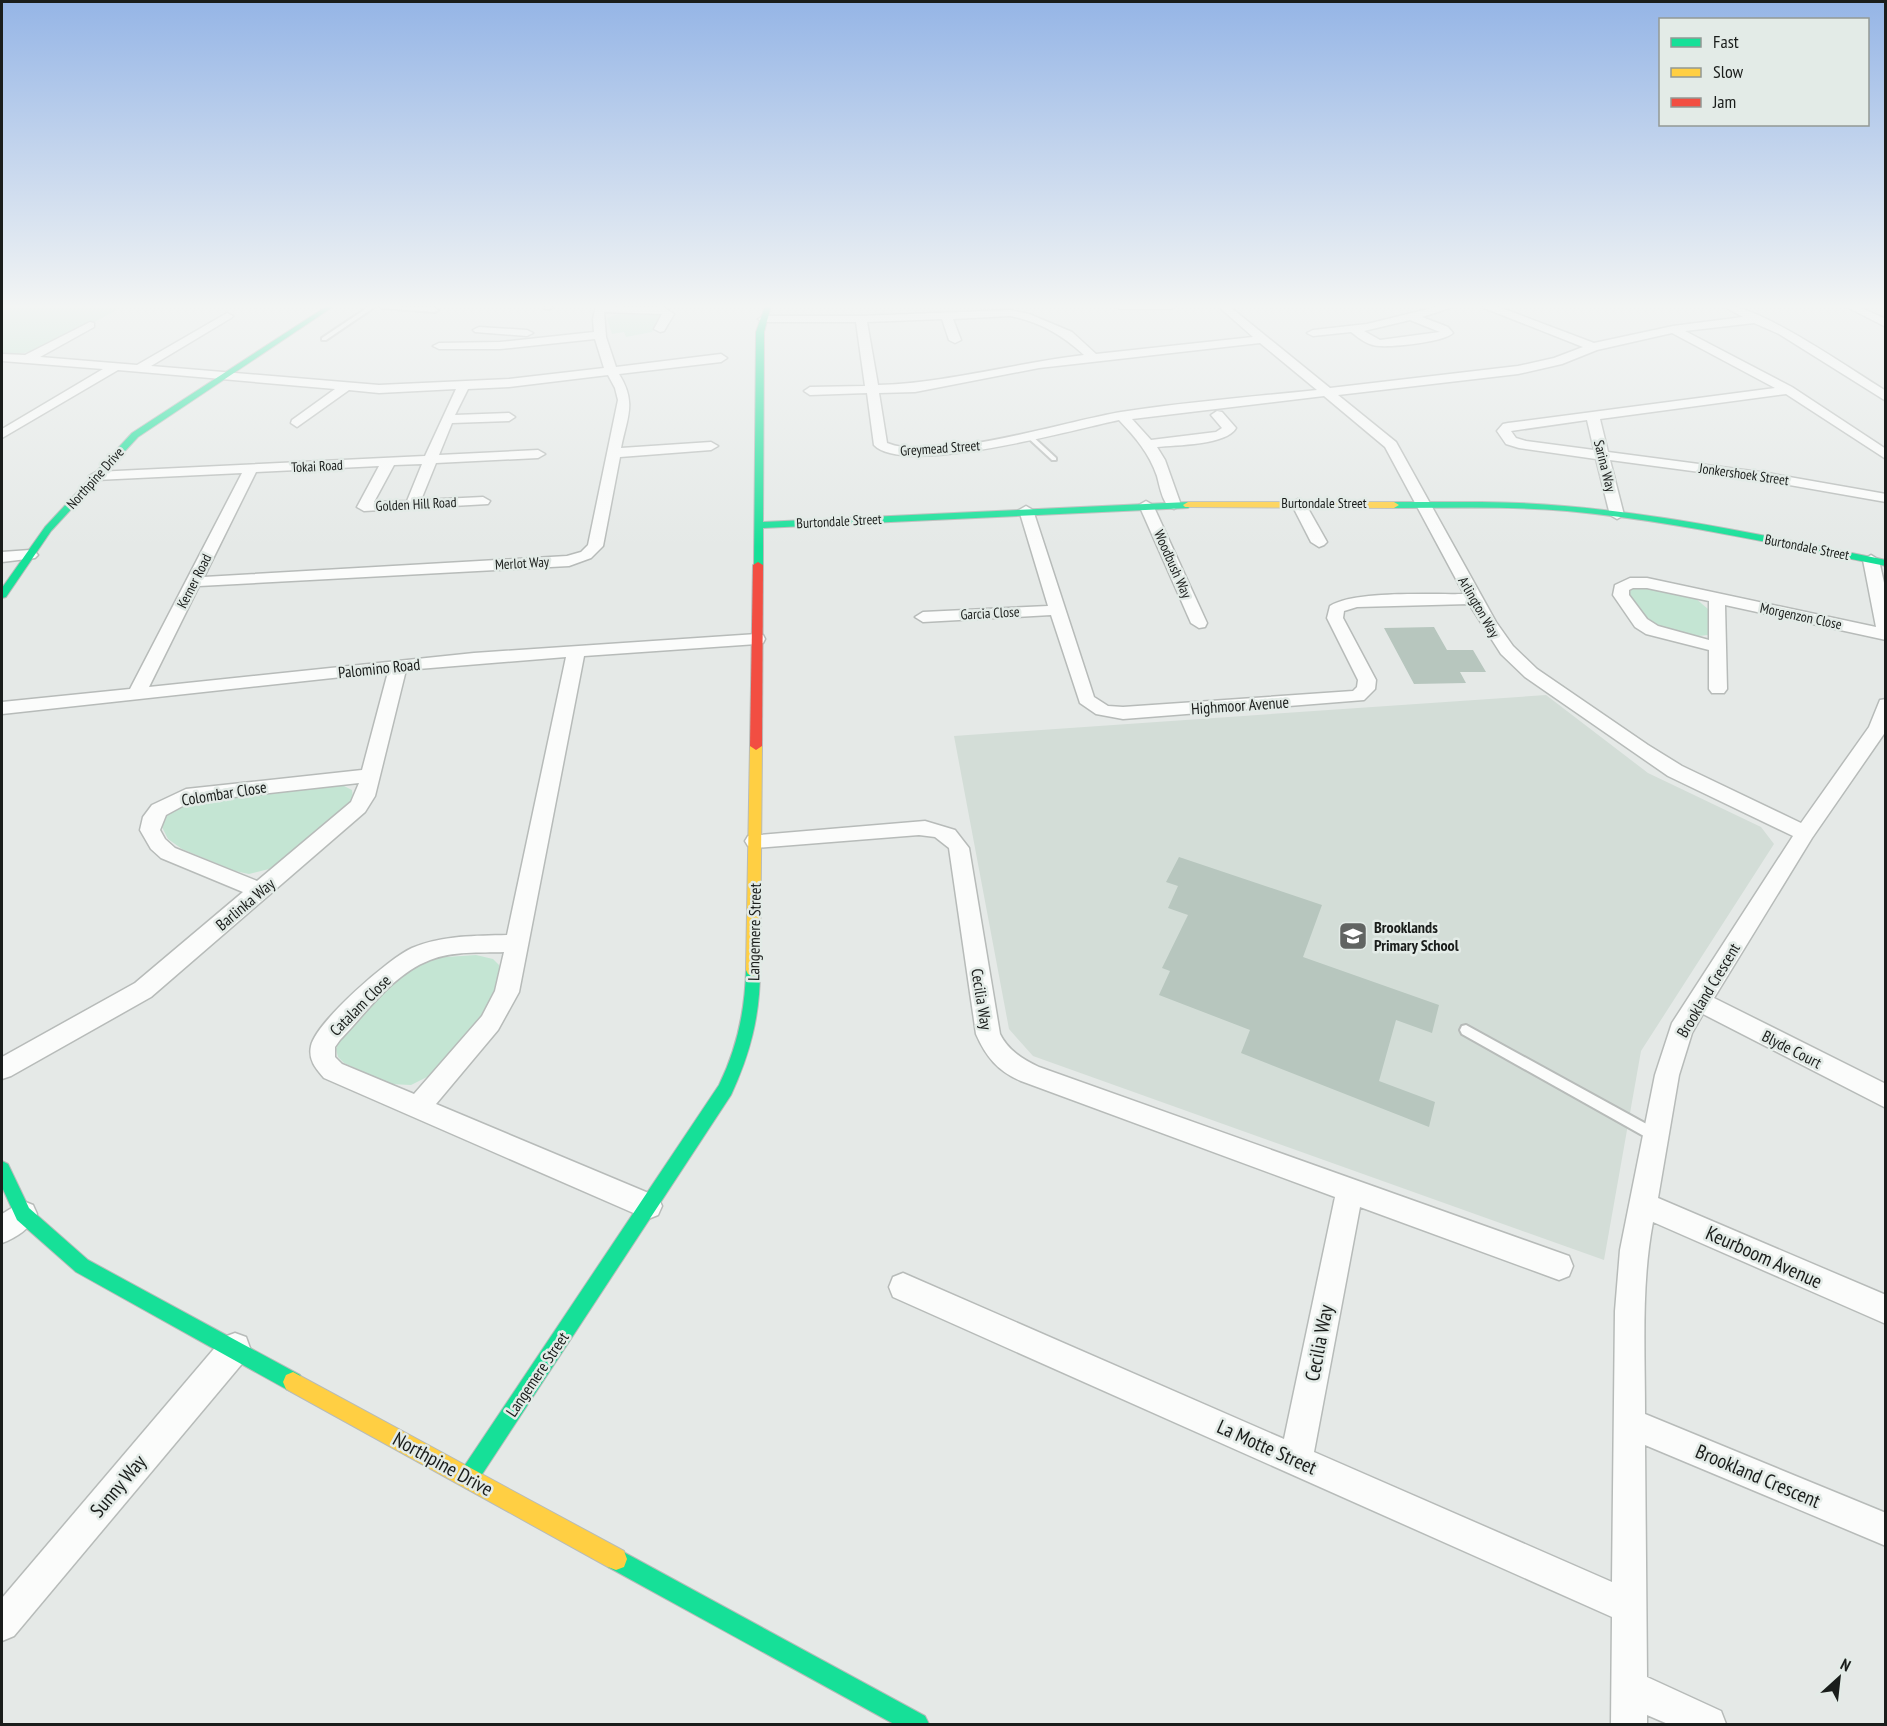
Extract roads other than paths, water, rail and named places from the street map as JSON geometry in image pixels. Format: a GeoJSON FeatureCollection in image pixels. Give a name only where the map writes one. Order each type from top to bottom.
{"type":"FeatureCollection","features":[{"type":"Feature","properties":{"kind":"street"},"geometry":{"type":"LineString","coordinates":[[2,435],[83,387]]}},
{"type":"Feature","properties":{"kind":"street","name":"Northpine Drive"},"geometry":{"type":"LineString","coordinates":[[2,595],[48,529],[135,435],[206,387]]}},
{"type":"Feature","properties":{"kind":"street"},"geometry":{"type":"LineString","coordinates":[[340,387],[379,389],[431,387]]}},
{"type":"Feature","properties":{"kind":"street"},"geometry":{"type":"LineString","coordinates":[[297,423],[345,387]]}},
{"type":"Feature","properties":{"kind":"street"},"geometry":{"type":"LineString","coordinates":[[412,505],[447,419],[463,387]]}},
{"type":"Feature","properties":{"kind":"street","name":"Merlot Way"},"geometry":{"type":"LineString","coordinates":[[194,582],[568,561],[581,558],[595,546],[624,400],[622,387]]}},
{"type":"Feature","properties":{"kind":"street","name":"Langemere Street"},"geometry":{"type":"LineString","coordinates":[[468,1478],[725,1090],[747,1037],[753,1008],[759,387]]}},
{"type":"Feature","properties":{"kind":"street"},"geometry":{"type":"LineString","coordinates":[[810,391],[909,387]]}},
{"type":"Feature","properties":{"kind":"street","name":"Arlington Way"},"geometry":{"type":"LineString","coordinates":[[1319,387],[1391,445],[1474,599],[1496,637],[1507,650],[1546,684],[1675,771],[1805,833]]}},
{"type":"Feature","properties":{"kind":"street","name":"Greymead Street"},"geometry":{"type":"LineString","coordinates":[[872,389],[881,445],[887,450],[901,452],[963,449],[1122,416],[1373,387]]}},
{"type":"Feature","properties":{"kind":"street"},"geometry":{"type":"LineString","coordinates":[[1781,387],[1886,455]]}},
{"type":"Feature","properties":{"kind":"street"},"geometry":{"type":"LineString","coordinates":[[1870,387],[1886,397]]}},
{"type":"Feature","properties":{"kind":"street"},"geometry":{"type":"LineString","coordinates":[[1593,417],[1788,390]]}},
{"type":"Feature","properties":{"kind":"street"},"geometry":{"type":"LineString","coordinates":[[1148,444],[1224,434],[1229,428],[1217,415]]}},
{"type":"Feature","properties":{"kind":"street"},"geometry":{"type":"LineString","coordinates":[[1122,416],[1148,444],[1158,460],[1174,505]]}},
{"type":"Feature","properties":{"kind":"street"},"geometry":{"type":"LineString","coordinates":[[447,419],[509,417]]}},
{"type":"Feature","properties":{"kind":"street","name":"Sarina Way"},"geometry":{"type":"LineString","coordinates":[[1593,417],[1617,514]]}},
{"type":"Feature","properties":{"kind":"street","name":"Jonkershoek Street"},"geometry":{"type":"LineString","coordinates":[[1593,417],[1508,427],[1504,431],[1511,441],[1524,446],[1767,477],[1886,498]]}},
{"type":"Feature","properties":{"kind":"street"},"geometry":{"type":"LineString","coordinates":[[614,453],[711,446]]}},
{"type":"Feature","properties":{"kind":"street","name":"Tokai Road"},"geometry":{"type":"LineString","coordinates":[[96,476],[538,454]]}},
{"type":"Feature","properties":{"kind":"street","name":"Golden Hill Road"},"geometry":{"type":"LineString","coordinates":[[388,463],[364,507],[483,501]]}},
{"type":"Feature","properties":{"kind":"street","name":"Kerner Road"},"geometry":{"type":"LineString","coordinates":[[137,693],[251,469]]}},
{"type":"Feature","properties":{"kind":"street"},"geometry":{"type":"LineString","coordinates":[[1298,503],[1319,542]]}},
{"type":"Feature","properties":{"kind":"street","name":"Burtondale Street"},"geometry":{"type":"LineString","coordinates":[[758,525],[1146,505],[1298,503],[1528,505],[1689,524],[1878,561]]}},
{"type":"Feature","properties":{"kind":"street","name":"Woodbush Way"},"geometry":{"type":"LineString","coordinates":[[1146,505],[1199,623]]}},
{"type":"Feature","properties":{"kind":"street","name":"Highmoor Avenue"},"geometry":{"type":"LineString","coordinates":[[1026,510],[1086,699],[1096,708],[1104,711],[1123,713],[1358,696],[1366,689],[1367,680],[1335,618],[1336,609],[1357,602],[1474,599]]}},
{"type":"Feature","properties":{"kind":"street"},"geometry":{"type":"LineString","coordinates":[[2,557],[30,555]]}},
{"type":"Feature","properties":{"kind":"street"},"geometry":{"type":"LineString","coordinates":[[1878,561],[1885,635]]}},
{"type":"Feature","properties":{"kind":"street","name":"Morgenzon Close"},"geometry":{"type":"LineString","coordinates":[[1717,647],[1662,634],[1646,627],[1620,591],[1624,585],[1630,583],[1647,583],[1885,635]]}},
{"type":"Feature","properties":{"kind":"street"},"geometry":{"type":"LineString","coordinates":[[1717,598],[1718,688]]}},
{"type":"Feature","properties":{"kind":"street","name":"Garcia Close"},"geometry":{"type":"LineString","coordinates":[[923,617],[1058,610]]}},
{"type":"Feature","properties":{"kind":"street","name":"Palomino Road"},"geometry":{"type":"LineString","coordinates":[[2,708],[474,658],[757,639]]}},
{"type":"Feature","properties":{"kind":"street"},"geometry":{"type":"LineString","coordinates":[[418,1107],[500,1010],[507,992],[576,651]]}},
{"type":"Feature","properties":{"kind":"street","name":"Barlinka Way"},"geometry":{"type":"LineString","coordinates":[[2,1069],[137,994],[358,807],[365,796],[371,775],[398,666]]}},
{"type":"Feature","properties":{"kind":"street","name":"Brookland Crescent"},"geometry":{"type":"LineString","coordinates":[[1629,1725],[1632,1270],[1642,1204],[1657,1137],[1667,1075],[1681,1030],[1805,833],[1878,728],[1886,704]]}},
{"type":"Feature","properties":{"kind":"street","name":"Colombar Close"},"geometry":{"type":"LineString","coordinates":[[261,891],[168,853],[158,844],[150,830],[153,817],[167,804],[196,794],[371,775]]}},
{"type":"Feature","properties":{"kind":"street","name":"Cecilia Way"},"geometry":{"type":"LineString","coordinates":[[755,841],[919,828],[944,832],[959,848],[988,1034],[996,1052],[1005,1061],[1030,1074],[1559,1266]]}},
{"type":"Feature","properties":{"kind":"street","name":"Catalam Close"},"geometry":{"type":"LineString","coordinates":[[518,943],[435,950],[413,957],[397,969],[326,1039],[322,1053],[327,1066],[648,1206]]}},
{"type":"Feature","properties":{"kind":"street","name":"Blyde Court"},"geometry":{"type":"LineString","coordinates":[[1699,1001],[1886,1097]]}},
{"type":"Feature","properties":{"kind":"street","name":"Northpine Drive"},"geometry":{"type":"LineString","coordinates":[[2,1169],[12,1222],[82,1266],[235,1348],[917,1725]]}},
{"type":"Feature","properties":{"kind":"street","name":"Cecilia Way"},"geometry":{"type":"LineString","coordinates":[[1296,1460],[1350,1190]]}},
{"type":"Feature","properties":{"kind":"street","name":"Keurboom Avenue"},"geometry":{"type":"LineString","coordinates":[[1642,1204],[1886,1310]]}},
{"type":"Feature","properties":{"kind":"street","name":"La Motte Street"},"geometry":{"type":"LineString","coordinates":[[903,1287],[1630,1607]]}},
{"type":"Feature","properties":{"kind":"street","name":"Sunny Way"},"geometry":{"type":"LineString","coordinates":[[2,1624],[235,1348]]}},
{"type":"Feature","properties":{"kind":"street","name":"Brookland Crescent"},"geometry":{"type":"LineString","coordinates":[[1630,1423],[1886,1530]]}},
{"type":"Feature","properties":{"kind":"street"},"geometry":{"type":"LineString","coordinates":[[1630,1688],[1708,1725]]}},
{"type":"Feature","properties":{"kind":"lane"},"geometry":{"type":"LineString","coordinates":[[1028,435],[1054,459]]}},
{"type":"Feature","properties":{"kind":"lane"},"geometry":{"type":"LineString","coordinates":[[1466,1030],[1657,1137]]}},
{"type":"Feature","properties":{"kind":"place","name":"Brooklands Primary School"},"geometry":{"type":"Point","coordinates":[1353,936]}}]}
